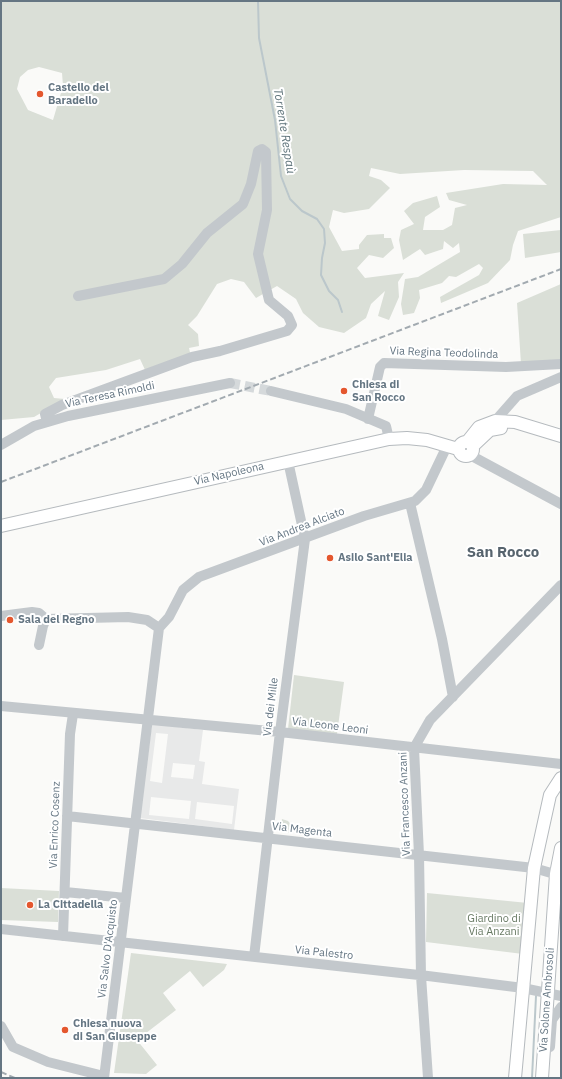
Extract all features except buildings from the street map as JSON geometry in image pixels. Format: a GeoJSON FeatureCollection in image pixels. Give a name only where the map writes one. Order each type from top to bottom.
{"type":"FeatureCollection","features":[{"type":"Feature","properties":{"kind":"main road"},"geometry":{"type":"LineString","coordinates":[[465,449],[479,427],[495,421],[515,422],[561,436]]}},
{"type":"Feature","properties":{"kind":"main road"},"geometry":{"type":"LineString","coordinates":[[465,449],[490,430],[500,428],[534,434],[561,443]]}},
{"type":"Feature","properties":{"kind":"main road","name":"Via Napoleona"},"geometry":{"type":"LineString","coordinates":[[1,526],[389,439],[405,438],[427,440],[465,449]]}},
{"type":"Feature","properties":{"kind":"main road"},"geometry":{"type":"LineString","coordinates":[[515,1078],[526,988],[534,868],[550,795],[561,778]]}},
{"type":"Feature","properties":{"kind":"main road","name":"Via Solone Ambrosoli"},"geometry":{"type":"LineString","coordinates":[[543,1078],[544,992],[561,848]]}},
{"type":"Feature","properties":{"kind":"street"},"geometry":{"type":"LineString","coordinates":[[47,422],[45,414],[62,405],[192,357],[220,352],[287,331],[292,325],[288,316],[270,300],[258,254],[266,210],[266,152],[262,149],[258,151],[251,184],[243,204],[207,233],[182,264],[164,279],[78,296]]}},
{"type":"Feature","properties":{"kind":"street","name":"Via Regina Teodolinda"},"geometry":{"type":"LineString","coordinates":[[368,418],[380,367],[384,363],[506,367],[561,364]]}},
{"type":"Feature","properties":{"kind":"street"},"geometry":{"type":"LineString","coordinates":[[495,421],[517,396],[561,377]]}},
{"type":"Feature","properties":{"kind":"street","name":"Via Teresa Rimoldi"},"geometry":{"type":"LineString","coordinates":[[1,444],[34,426],[47,422],[113,406],[230,383]]}},
{"type":"Feature","properties":{"kind":"street"},"geometry":{"type":"LineString","coordinates":[[271,391],[346,409],[386,426],[389,439]]}},
{"type":"Feature","properties":{"kind":"street"},"geometry":{"type":"LineString","coordinates":[[465,449],[561,504]]}},
{"type":"Feature","properties":{"kind":"street","name":"Via Andrea Alciato"},"geometry":{"type":"LineString","coordinates":[[159,628],[169,617],[183,590],[193,580],[364,516],[410,503],[423,495],[465,449]]}},
{"type":"Feature","properties":{"kind":"street","name":"Via dei Mille"},"geometry":{"type":"LineString","coordinates":[[254,957],[280,732],[305,539],[288,461]]}},
{"type":"Feature","properties":{"kind":"street"},"geometry":{"type":"LineString","coordinates":[[410,503],[442,639],[453,697]]}},
{"type":"Feature","properties":{"kind":"street","name":"Via Francesco Anzani"},"geometry":{"type":"LineString","coordinates":[[428,1078],[421,976],[419,855],[414,748],[430,720],[561,585]]}},
{"type":"Feature","properties":{"kind":"street"},"geometry":{"type":"LineString","coordinates":[[1,616],[32,612],[39,613],[46,619],[108,616],[128,617],[146,620],[159,628]]}},
{"type":"Feature","properties":{"kind":"street"},"geometry":{"type":"LineString","coordinates":[[39,645],[46,619]]}},
{"type":"Feature","properties":{"kind":"street","name":"Via Salvo D'Acquisto"},"geometry":{"type":"LineString","coordinates":[[104,1077],[122,944],[126,898],[159,628]]}},
{"type":"Feature","properties":{"kind":"street","name":"Via Leone Leoni"},"geometry":{"type":"LineString","coordinates":[[1,706],[73,714],[148,719],[280,732],[561,764]]}},
{"type":"Feature","properties":{"kind":"street"},"geometry":{"type":"LineString","coordinates":[[49,711],[64,722],[70,734]]}},
{"type":"Feature","properties":{"kind":"street","name":"Via Enrico Cosenz"},"geometry":{"type":"LineString","coordinates":[[63,936],[70,734],[73,714]]}},
{"type":"Feature","properties":{"kind":"street","name":"Via Magenta"},"geometry":{"type":"LineString","coordinates":[[67,816],[269,837],[344,842],[419,855],[534,868],[558,875]]}},
{"type":"Feature","properties":{"kind":"street"},"geometry":{"type":"LineString","coordinates":[[65,892],[126,898]]}},
{"type":"Feature","properties":{"kind":"street","name":"Via Palestro"},"geometry":{"type":"LineString","coordinates":[[1,929],[122,944],[254,957],[526,988],[561,996]]}},
{"type":"Feature","properties":{"kind":"street"},"geometry":{"type":"LineString","coordinates":[[543,1078],[547,1073],[552,1020],[561,1007]]}},
{"type":"Feature","properties":{"kind":"street"},"geometry":{"type":"LineString","coordinates":[[1,1026],[13,1047],[48,1062],[104,1077]]}},
{"type":"Feature","properties":{"kind":"shaded area"},"geometry":{"type":"Polygon","coordinates":[[[152,724],[203,730],[199,761],[205,762],[202,784],[239,789],[234,830],[140,818],[152,724]],[[156,733],[150,781],[162,783],[168,734],[156,733]],[[173,763],[171,777],[193,779],[195,765],[173,763]],[[151,797],[149,815],[189,819],[191,801],[151,797]],[[197,802],[195,819],[232,824],[234,806],[197,802]]]}},
{"type":"Feature","properties":{"kind":"green space"},"geometry":{"type":"Polygon","coordinates":[[[1,1],[561,1],[561,217],[518,231],[510,260],[488,283],[441,303],[440,297],[479,275],[483,268],[479,264],[456,277],[449,276],[442,283],[419,290],[420,298],[414,313],[403,315],[401,304],[405,279],[418,277],[460,252],[459,243],[453,248],[444,241],[443,249],[425,255],[420,249],[403,260],[399,240],[401,230],[414,224],[404,211],[413,203],[437,196],[440,207],[425,217],[423,230],[443,230],[452,225],[455,208],[467,205],[449,200],[446,193],[503,184],[547,185],[533,171],[464,170],[400,174],[371,168],[369,176],[381,180],[390,188],[369,209],[344,213],[333,210],[329,227],[342,251],[359,249],[359,245],[367,235],[384,234],[384,238],[391,238],[394,248],[383,258],[369,255],[357,268],[365,278],[404,273],[398,282],[399,297],[389,320],[378,316],[385,291],[371,304],[366,318],[344,333],[319,327],[303,313],[296,299],[277,286],[256,298],[244,282],[231,279],[217,284],[197,316],[188,325],[198,334],[199,346],[189,348],[191,357],[146,372],[140,359],[106,370],[56,378],[49,387],[54,398],[65,399],[34,417],[1,420],[1,1]],[[39,67],[28,70],[20,77],[17,89],[28,110],[53,120],[63,86],[62,73],[39,67]]]}},
{"type":"Feature","properties":{"kind":"green space"},"geometry":{"type":"Polygon","coordinates":[[[561,230],[561,252],[525,258],[523,234],[561,230]]]}},
{"type":"Feature","properties":{"kind":"green space"},"geometry":{"type":"Polygon","coordinates":[[[561,284],[561,360],[521,364],[517,303],[561,284]]]}},
{"type":"Feature","properties":{"kind":"green space"},"geometry":{"type":"Polygon","coordinates":[[[294,675],[344,682],[337,734],[288,729],[294,675]]]}},
{"type":"Feature","properties":{"kind":"green space"},"geometry":{"type":"Polygon","coordinates":[[[282,819],[288,821],[292,826],[290,833],[280,830],[282,819]]]}},
{"type":"Feature","properties":{"kind":"green space","name":"La Cittadella"},"geometry":{"type":"Polygon","coordinates":[[[1,888],[59,891],[58,922],[1,920],[1,888]]]}},
{"type":"Feature","properties":{"kind":"green space","name":"Giardino di Via Anzani"},"geometry":{"type":"Polygon","coordinates":[[[427,893],[528,903],[523,954],[426,942],[427,893]]]}},
{"type":"Feature","properties":{"kind":"green space"},"geometry":{"type":"Polygon","coordinates":[[[131,953],[227,964],[224,970],[203,987],[190,971],[163,993],[176,1010],[137,1040],[157,1065],[146,1074],[114,1073],[131,953]]]}},
{"type":"Feature","properties":{"kind":"waterway","name":"Torrente Respaù"},"geometry":{"type":"LineString","coordinates":[[258,1],[259,38],[275,120],[281,176],[290,199],[302,211],[317,219],[324,229],[325,243],[321,275],[329,291],[338,300],[342,312]]}},
{"type":"Feature","properties":{"kind":"waterway"},"geometry":{"type":"LineString","coordinates":[[532,1078],[536,996]]}},
{"type":"Feature","properties":{"kind":"tunnel"},"geometry":{"type":"LineString","coordinates":[[230,383],[271,391]]}},
{"type":"Feature","properties":{"kind":"railway"},"geometry":{"type":"LineString","coordinates":[[1,482],[561,269]]}},
{"type":"Feature","properties":{"kind":"railway"},"geometry":{"type":"LineString","coordinates":[[1,1072],[15,1078]]}},
{"type":"Feature","properties":{"kind":"place","name":"Castello del Baradello"},"geometry":{"type":"Point","coordinates":[40,94]}},
{"type":"Feature","properties":{"kind":"place","name":"Chiesa di San Rocco"},"geometry":{"type":"Point","coordinates":[344,391]}},
{"type":"Feature","properties":{"kind":"place","name":"Asilo Sant'Elia"},"geometry":{"type":"Point","coordinates":[330,558]}},
{"type":"Feature","properties":{"kind":"place","name":"Sala del Regno"},"geometry":{"type":"Point","coordinates":[10,620]}},
{"type":"Feature","properties":{"kind":"place","name":"La Cittadella"},"geometry":{"type":"Point","coordinates":[30,905]}},
{"type":"Feature","properties":{"kind":"place","name":"Chiesa nuova di San Giuseppe"},"geometry":{"type":"Point","coordinates":[65,1030]}},
{"type":"Feature","properties":{"kind":"district","name":"San Rocco"},"geometry":{"type":"Point","coordinates":[503,553]}}]}
